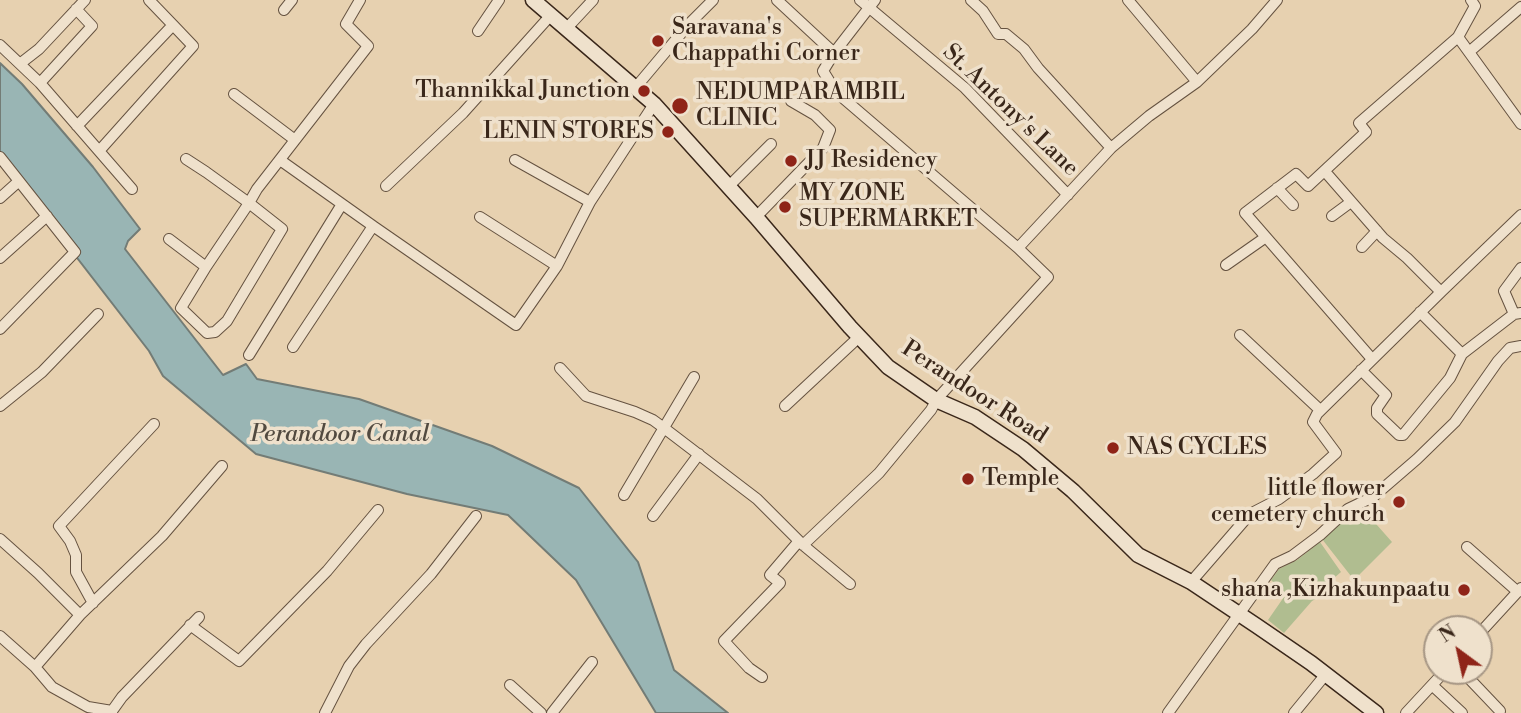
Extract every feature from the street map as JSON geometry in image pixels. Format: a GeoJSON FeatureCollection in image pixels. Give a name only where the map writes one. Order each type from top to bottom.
{"type":"FeatureCollection","features":[{"type":"Feature","properties":{"kind":"main road","name":"Perandoor Road"},"geometry":{"type":"LineString","coordinates":[[533,0],[654,104],[756,216],[859,337],[888,366],[936,400],[975,417],[1013,442],[1073,491],[1138,555],[1191,582],[1326,674],[1376,713]]}},
{"type":"Feature","properties":{"kind":"street"},"geometry":{"type":"LineString","coordinates":[[21,63],[39,49],[85,0]]}},
{"type":"Feature","properties":{"kind":"street"},"geometry":{"type":"LineString","coordinates":[[100,150],[192,46],[185,35],[149,0]]}},
{"type":"Feature","properties":{"kind":"street"},"geometry":{"type":"LineString","coordinates":[[284,10],[292,0]]}},
{"type":"Feature","properties":{"kind":"street"},"geometry":{"type":"LineString","coordinates":[[186,159],[248,203],[282,229],[227,321],[215,332],[207,333],[181,308],[248,203],[368,46],[346,24],[360,0]]}},
{"type":"Feature","properties":{"kind":"street"},"geometry":{"type":"LineString","coordinates":[[478,32],[499,0]]}},
{"type":"Feature","properties":{"kind":"street"},"geometry":{"type":"LineString","coordinates":[[566,29],[593,0]]}},
{"type":"Feature","properties":{"kind":"street"},"geometry":{"type":"LineString","coordinates":[[636,87],[713,0]]}},
{"type":"Feature","properties":{"kind":"street"},"geometry":{"type":"LineString","coordinates":[[777,0],[834,53]]}},
{"type":"Feature","properties":{"kind":"street","name":"St. Antony's Lane"},"geometry":{"type":"LineString","coordinates":[[860,0],[965,88],[1068,195]]}},
{"type":"Feature","properties":{"kind":"street"},"geometry":{"type":"LineString","coordinates":[[762,677],[749,668],[724,641],[780,583],[770,575],[879,472],[931,410],[936,400],[1048,277],[1018,248],[836,92],[823,71],[875,0]]}},
{"type":"Feature","properties":{"kind":"street"},"geometry":{"type":"LineString","coordinates":[[971,0],[983,11],[998,34],[1006,34],[1024,48],[1038,68],[1111,148]]}},
{"type":"Feature","properties":{"kind":"street"},"geometry":{"type":"LineString","coordinates":[[1128,0],[1196,82]]}},
{"type":"Feature","properties":{"kind":"street"},"geometry":{"type":"LineString","coordinates":[[1018,248],[1111,148],[1196,82],[1252,29],[1277,0]]}},
{"type":"Feature","properties":{"kind":"street"},"geometry":{"type":"LineString","coordinates":[[1372,359],[1245,213],[1296,174],[1308,186],[1366,132],[1359,123],[1458,37],[1475,6],[1471,0]]}},
{"type":"Feature","properties":{"kind":"street"},"geometry":{"type":"LineString","coordinates":[[1469,52],[1521,7]]}},
{"type":"Feature","properties":{"kind":"street"},"geometry":{"type":"LineString","coordinates":[[40,83],[92,26],[76,9]]}},
{"type":"Feature","properties":{"kind":"street"},"geometry":{"type":"LineString","coordinates":[[386,186],[463,113],[550,16]]}},
{"type":"Feature","properties":{"kind":"street"},"geometry":{"type":"LineString","coordinates":[[77,126],[173,25]]}},
{"type":"Feature","properties":{"kind":"street"},"geometry":{"type":"LineString","coordinates":[[1458,37],[1521,124]]}},
{"type":"Feature","properties":{"kind":"street"},"geometry":{"type":"LineString","coordinates":[[0,45],[40,83],[132,188]]}},
{"type":"Feature","properties":{"kind":"street"},"geometry":{"type":"LineString","coordinates":[[234,94],[295,140]]}},
{"type":"Feature","properties":{"kind":"street"},"geometry":{"type":"LineString","coordinates":[[756,216],[823,148],[830,131],[815,115],[791,101]]}},
{"type":"Feature","properties":{"kind":"street"},"geometry":{"type":"LineString","coordinates":[[279,160],[516,325],[557,266],[590,202],[654,104]]}},
{"type":"Feature","properties":{"kind":"street"},"geometry":{"type":"LineString","coordinates":[[729,187],[771,144]]}},
{"type":"Feature","properties":{"kind":"street"},"geometry":{"type":"LineString","coordinates":[[0,157],[75,252],[0,329]]}},
{"type":"Feature","properties":{"kind":"street"},"geometry":{"type":"LineString","coordinates":[[515,160],[590,202]]}},
{"type":"Feature","properties":{"kind":"street"},"geometry":{"type":"LineString","coordinates":[[1328,175],[1377,231],[1441,292]]}},
{"type":"Feature","properties":{"kind":"street"},"geometry":{"type":"LineString","coordinates":[[0,198],[19,181]]}},
{"type":"Feature","properties":{"kind":"street"},"geometry":{"type":"LineString","coordinates":[[1277,188],[1293,205]]}},
{"type":"Feature","properties":{"kind":"street"},"geometry":{"type":"LineString","coordinates":[[1332,216],[1351,202]]}},
{"type":"Feature","properties":{"kind":"street"},"geometry":{"type":"LineString","coordinates":[[249,355],[342,204]]}},
{"type":"Feature","properties":{"kind":"street"},"geometry":{"type":"LineString","coordinates":[[1191,582],[1251,514],[1279,499],[1314,474],[1336,453],[1313,422],[1320,410],[1521,215]]}},
{"type":"Feature","properties":{"kind":"street"},"geometry":{"type":"LineString","coordinates":[[0,258],[47,216]]}},
{"type":"Feature","properties":{"kind":"street"},"geometry":{"type":"LineString","coordinates":[[480,217],[557,266]]}},
{"type":"Feature","properties":{"kind":"street"},"geometry":{"type":"LineString","coordinates":[[293,347],[373,226]]}},
{"type":"Feature","properties":{"kind":"street"},"geometry":{"type":"LineString","coordinates":[[1362,247],[1377,231]]}},
{"type":"Feature","properties":{"kind":"street"},"geometry":{"type":"LineString","coordinates":[[1226,265],[1266,237]]}},
{"type":"Feature","properties":{"kind":"street"},"geometry":{"type":"LineString","coordinates":[[169,239],[206,267]]}},
{"type":"Feature","properties":{"kind":"street"},"geometry":{"type":"LineString","coordinates":[[1361,370],[1386,395],[1377,408],[1377,414],[1399,435],[1403,435],[1450,378],[1462,354],[1517,314],[1504,291],[1521,268]]}},
{"type":"Feature","properties":{"kind":"street"},"geometry":{"type":"LineString","coordinates":[[1420,312],[1462,354]]}},
{"type":"Feature","properties":{"kind":"street"},"geometry":{"type":"LineString","coordinates":[[0,406],[42,372],[98,314]]}},
{"type":"Feature","properties":{"kind":"street"},"geometry":{"type":"LineString","coordinates":[[1240,335],[1320,410]]}},
{"type":"Feature","properties":{"kind":"street"},"geometry":{"type":"LineString","coordinates":[[785,406],[859,337]]}},
{"type":"Feature","properties":{"kind":"street"},"geometry":{"type":"LineString","coordinates":[[1168,713],[1275,564],[1292,556],[1320,535],[1348,509],[1373,497],[1418,459],[1455,422],[1498,361],[1510,348],[1521,346]]}},
{"type":"Feature","properties":{"kind":"street"},"geometry":{"type":"LineString","coordinates":[[560,368],[586,396],[653,420],[699,454],[721,474],[757,499],[801,543],[850,584]]}},
{"type":"Feature","properties":{"kind":"street"},"geometry":{"type":"LineString","coordinates":[[624,495],[694,377]]}},
{"type":"Feature","properties":{"kind":"street"},"geometry":{"type":"LineString","coordinates":[[93,603],[76,572],[76,555],[70,541],[58,526],[154,424]]}},
{"type":"Feature","properties":{"kind":"street"},"geometry":{"type":"LineString","coordinates":[[653,516],[699,454]]}},
{"type":"Feature","properties":{"kind":"street"},"geometry":{"type":"LineString","coordinates":[[35,667],[80,615],[162,536],[222,466]]}},
{"type":"Feature","properties":{"kind":"street"},"geometry":{"type":"LineString","coordinates":[[190,625],[239,661],[327,571],[378,510]]}},
{"type":"Feature","properties":{"kind":"street"},"geometry":{"type":"LineString","coordinates":[[325,713],[349,666],[431,574],[476,516]]}},
{"type":"Feature","properties":{"kind":"street"},"geometry":{"type":"LineString","coordinates":[[0,539],[80,615]]}},
{"type":"Feature","properties":{"kind":"street"},"geometry":{"type":"LineString","coordinates":[[1468,547],[1519,590],[1493,619]]}},
{"type":"Feature","properties":{"kind":"street"},"geometry":{"type":"LineString","coordinates":[[0,636],[35,667],[52,687],[88,707],[112,712],[122,697],[199,617]]}},
{"type":"Feature","properties":{"kind":"street"},"geometry":{"type":"LineString","coordinates":[[552,713],[592,662]]}},
{"type":"Feature","properties":{"kind":"street"},"geometry":{"type":"LineString","coordinates":[[1294,713],[1326,674]]}},
{"type":"Feature","properties":{"kind":"street"},"geometry":{"type":"LineString","coordinates":[[510,685],[541,713]]}},
{"type":"Feature","properties":{"kind":"street"},"geometry":{"type":"LineString","coordinates":[[1406,713],[1432,685],[1462,713]]}},
{"type":"Feature","properties":{"kind":"street"},"geometry":{"type":"LineString","coordinates":[[1475,685],[1500,711]]}},
{"type":"Feature","properties":{"kind":"green space"},"geometry":{"type":"Polygon","coordinates":[[[1361,507],[1392,542],[1354,580],[1322,539],[1361,507]]]}},
{"type":"Feature","properties":{"kind":"green space"},"geometry":{"type":"Polygon","coordinates":[[[1320,542],[1341,572],[1326,585],[1323,595],[1312,601],[1284,633],[1268,620],[1286,594],[1271,580],[1279,569],[1297,560],[1320,542]]]}},
{"type":"Feature","properties":{"kind":"water","name":"Perandoor Canal"},"geometry":{"type":"Polygon","coordinates":[[[0,63],[22,84],[93,167],[140,229],[128,241],[125,249],[223,375],[246,364],[257,379],[359,399],[492,446],[579,488],[638,562],[674,670],[728,713],[656,713],[576,580],[508,515],[407,494],[256,454],[163,376],[149,351],[0,158],[0,63]]]}},
{"type":"Feature","properties":{"kind":"place","name":"Saravana's Chappathi Corner"},"geometry":{"type":"Point","coordinates":[658,41]}},
{"type":"Feature","properties":{"kind":"place","name":"Thannikkal Junction"},"geometry":{"type":"Point","coordinates":[644,91]}},
{"type":"Feature","properties":{"kind":"place","name":"NEDUMPARAMBIL CLINIC"},"geometry":{"type":"Point","coordinates":[680,106]}},
{"type":"Feature","properties":{"kind":"place","name":"LENIN STORES"},"geometry":{"type":"Point","coordinates":[668,132]}},
{"type":"Feature","properties":{"kind":"place","name":"JJ Residency"},"geometry":{"type":"Point","coordinates":[791,161]}},
{"type":"Feature","properties":{"kind":"place","name":"MY ZONE SUPERMARKET"},"geometry":{"type":"Point","coordinates":[785,207]}},
{"type":"Feature","properties":{"kind":"place","name":"NAS CYCLES"},"geometry":{"type":"Point","coordinates":[1113,448]}},
{"type":"Feature","properties":{"kind":"place","name":"Temple"},"geometry":{"type":"Point","coordinates":[968,479]}},
{"type":"Feature","properties":{"kind":"place","name":"little flower cemetery church"},"geometry":{"type":"Point","coordinates":[1399,502]}},
{"type":"Feature","properties":{"kind":"place","name":"shana ,Kizhakunpaatu"},"geometry":{"type":"Point","coordinates":[1464,590]}}]}
